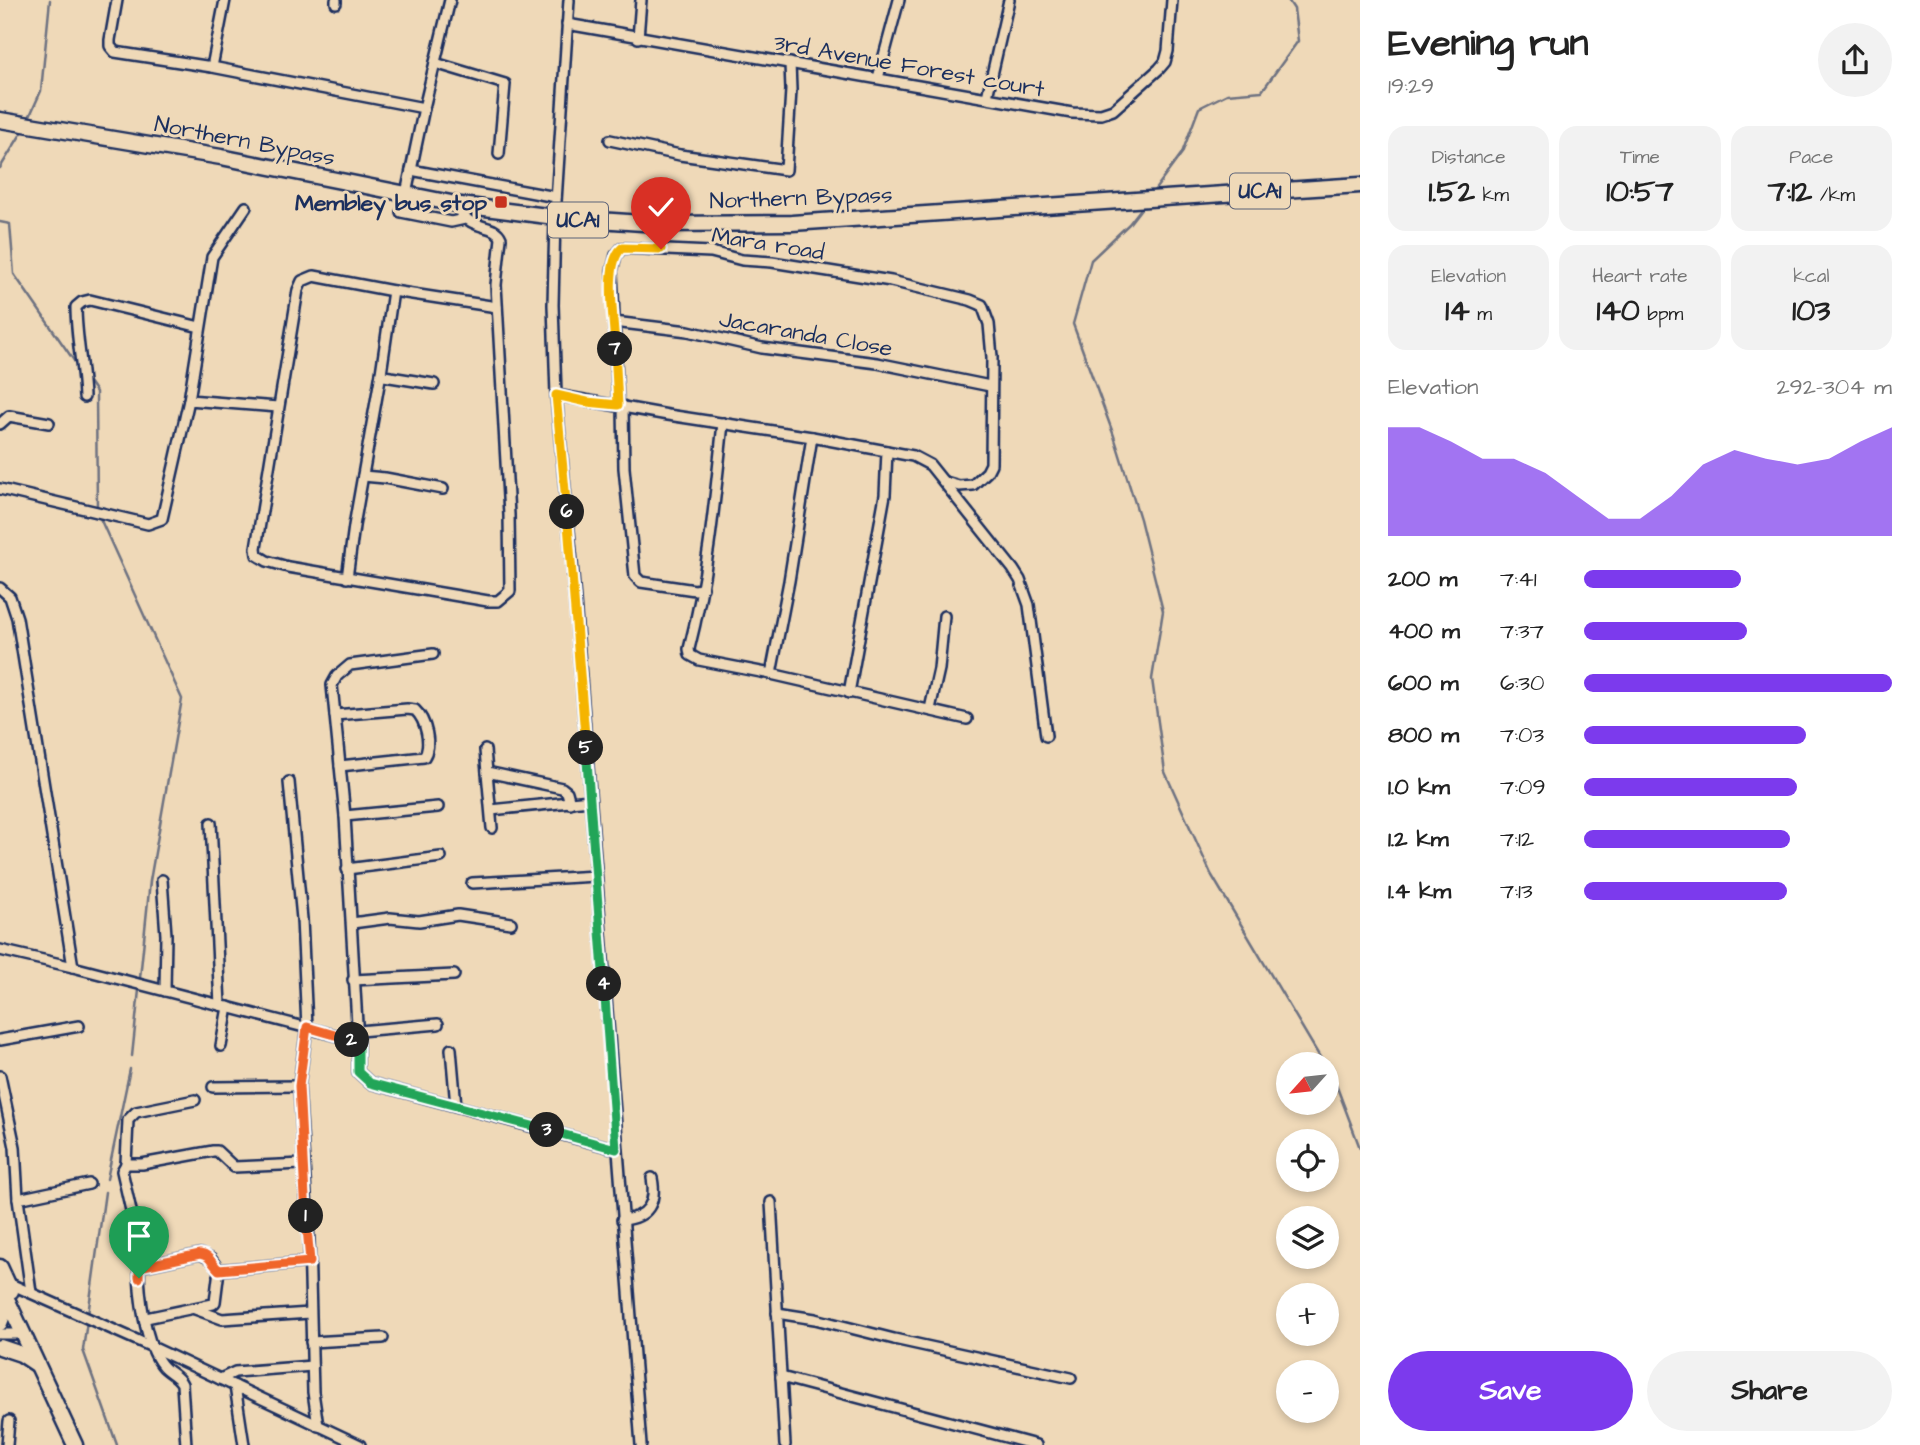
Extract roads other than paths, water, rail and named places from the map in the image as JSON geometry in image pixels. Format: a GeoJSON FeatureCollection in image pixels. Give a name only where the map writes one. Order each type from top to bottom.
{"type":"FeatureCollection","features":[{"type":"Feature","properties":{"kind":"main road","name":"Northern Bypass"},"geometry":{"type":"LineString","coordinates":[[0,120],[208,155],[406,194],[463,212],[657,225],[819,221],[1360,185]]}},
{"type":"Feature","properties":{"kind":"main road"},"geometry":{"type":"LineString","coordinates":[[0,1267],[8,1302],[75,1445]]}},
{"type":"Feature","properties":{"kind":"main road"},"geometry":{"type":"LineString","coordinates":[[2,1282],[41,1358],[62,1417]]}},
{"type":"Feature","properties":{"kind":"main road"},"geometry":{"type":"LineString","coordinates":[[0,1323],[8,1302]]}},
{"type":"Feature","properties":{"kind":"main road"},"geometry":{"type":"LineString","coordinates":[[0,1347],[21,1354],[37,1365]]}},
{"type":"Feature","properties":{"kind":"street"},"geometry":{"type":"LineString","coordinates":[[117,0],[110,40],[112,49],[424,108]]}},
{"type":"Feature","properties":{"kind":"street"},"geometry":{"type":"LineString","coordinates":[[212,67],[225,0]]}},
{"type":"Feature","properties":{"kind":"street"},"geometry":{"type":"LineString","coordinates":[[406,194],[450,0]]}},
{"type":"Feature","properties":{"kind":"street"},"geometry":{"type":"LineString","coordinates":[[569,0],[555,218],[553,305],[556,395],[640,1445]]}},
{"type":"Feature","properties":{"kind":"street"},"geometry":{"type":"LineString","coordinates":[[638,38],[641,0]]}},
{"type":"Feature","properties":{"kind":"street"},"geometry":{"type":"LineString","coordinates":[[878,78],[899,0]]}},
{"type":"Feature","properties":{"kind":"street"},"geometry":{"type":"LineString","coordinates":[[986,97],[1009,0]]}},
{"type":"Feature","properties":{"kind":"street","name":"3rd Avenue Forest court"},"geometry":{"type":"LineString","coordinates":[[567,24],[1072,113],[1101,114],[1113,110],[1165,62],[1172,0]]}},
{"type":"Feature","properties":{"kind":"street"},"geometry":{"type":"LineString","coordinates":[[435,63],[505,84],[499,154]]}},
{"type":"Feature","properties":{"kind":"street"},"geometry":{"type":"LineString","coordinates":[[610,140],[680,155],[786,170],[790,63]]}},
{"type":"Feature","properties":{"kind":"street"},"geometry":{"type":"LineString","coordinates":[[411,170],[556,197]]}},
{"type":"Feature","properties":{"kind":"street"},"geometry":{"type":"LineString","coordinates":[[0,480],[0,489],[148,524],[162,519],[189,400],[212,257],[246,207]]}},
{"type":"Feature","properties":{"kind":"street"},"geometry":{"type":"LineString","coordinates":[[401,212],[451,222],[463,212],[468,222],[501,234],[496,285],[509,515],[510,591],[498,601],[488,601],[288,567],[257,555],[278,407],[298,290],[302,282],[313,276],[497,307]]}},
{"type":"Feature","properties":{"kind":"street","name":"Mara road"},"geometry":{"type":"LineString","coordinates":[[703,588],[695,590],[641,582],[635,576],[624,468],[612,271],[616,255],[622,248],[711,252],[742,260],[772,262],[891,281],[970,300],[982,305],[987,314],[990,386]]}},
{"type":"Feature","properties":{"kind":"street"},"geometry":{"type":"LineString","coordinates":[[347,578],[393,291]]}},
{"type":"Feature","properties":{"kind":"street"},"geometry":{"type":"LineString","coordinates":[[84,397],[81,344],[76,320],[76,307],[82,302],[90,300],[200,327]]}},
{"type":"Feature","properties":{"kind":"street","name":"Jacaranda Close"},"geometry":{"type":"LineString","coordinates":[[614,321],[688,331],[769,349],[877,363],[990,386]]}},
{"type":"Feature","properties":{"kind":"street"},"geometry":{"type":"LineString","coordinates":[[381,373],[384,376],[434,384]]}},
{"type":"Feature","properties":{"kind":"street"},"geometry":{"type":"LineString","coordinates":[[945,482],[959,486],[973,485],[990,468],[993,452],[990,386]]}},
{"type":"Feature","properties":{"kind":"street"},"geometry":{"type":"LineString","coordinates":[[556,395],[812,437],[913,456],[923,461],[945,482],[1013,569],[1024,591],[1029,605],[1046,736]]}},
{"type":"Feature","properties":{"kind":"street"},"geometry":{"type":"LineString","coordinates":[[189,400],[278,407]]}},
{"type":"Feature","properties":{"kind":"street"},"geometry":{"type":"LineString","coordinates":[[0,424],[9,416],[49,423]]}},
{"type":"Feature","properties":{"kind":"street"},"geometry":{"type":"LineString","coordinates":[[723,423],[703,588],[689,649],[690,655],[695,659],[967,719]]}},
{"type":"Feature","properties":{"kind":"street"},"geometry":{"type":"LineString","coordinates":[[771,674],[812,437]]}},
{"type":"Feature","properties":{"kind":"street"},"geometry":{"type":"LineString","coordinates":[[849,693],[885,495],[887,452]]}},
{"type":"Feature","properties":{"kind":"street"},"geometry":{"type":"LineString","coordinates":[[363,476],[443,489]]}},
{"type":"Feature","properties":{"kind":"street"},"geometry":{"type":"LineString","coordinates":[[0,587],[10,597],[20,638],[73,967]]}},
{"type":"Feature","properties":{"kind":"street"},"geometry":{"type":"LineString","coordinates":[[930,709],[939,669],[944,616]]}},
{"type":"Feature","properties":{"kind":"street"},"geometry":{"type":"LineString","coordinates":[[433,654],[350,664],[332,685],[345,816],[353,981],[359,1036],[358,1072],[370,1083],[616,1149]]}},
{"type":"Feature","properties":{"kind":"street"},"geometry":{"type":"LineString","coordinates":[[335,715],[415,710],[423,719],[428,749],[424,757],[340,766]]}},
{"type":"Feature","properties":{"kind":"street"},"geometry":{"type":"LineString","coordinates":[[485,750],[492,828]]}},
{"type":"Feature","properties":{"kind":"street"},"geometry":{"type":"LineString","coordinates":[[487,772],[562,788],[567,792],[570,803]]}},
{"type":"Feature","properties":{"kind":"street"},"geometry":{"type":"LineString","coordinates":[[289,782],[302,919],[307,1027],[299,1086],[310,1262],[312,1366],[318,1426]]}},
{"type":"Feature","properties":{"kind":"street"},"geometry":{"type":"LineString","coordinates":[[491,810],[590,800]]}},
{"type":"Feature","properties":{"kind":"street"},"geometry":{"type":"LineString","coordinates":[[345,816],[438,807]]}},
{"type":"Feature","properties":{"kind":"street"},"geometry":{"type":"LineString","coordinates":[[211,823],[224,1006],[221,1046]]}},
{"type":"Feature","properties":{"kind":"street"},"geometry":{"type":"LineString","coordinates":[[347,869],[441,857]]}},
{"type":"Feature","properties":{"kind":"street"},"geometry":{"type":"LineString","coordinates":[[472,883],[596,876]]}},
{"type":"Feature","properties":{"kind":"street"},"geometry":{"type":"LineString","coordinates":[[162,880],[166,935],[165,991]]}},
{"type":"Feature","properties":{"kind":"street"},"geometry":{"type":"LineString","coordinates":[[352,923],[390,918],[428,920],[458,915],[510,923]]}},
{"type":"Feature","properties":{"kind":"street"},"geometry":{"type":"LineString","coordinates":[[0,950],[307,1027],[359,1036],[438,1024]]}},
{"type":"Feature","properties":{"kind":"street"},"geometry":{"type":"LineString","coordinates":[[353,981],[454,975]]}},
{"type":"Feature","properties":{"kind":"street"},"geometry":{"type":"LineString","coordinates":[[0,1041],[79,1026]]}},
{"type":"Feature","properties":{"kind":"street"},"geometry":{"type":"LineString","coordinates":[[451,1049],[456,1105]]}},
{"type":"Feature","properties":{"kind":"street"},"geometry":{"type":"LineString","coordinates":[[0,1076],[15,1147],[18,1199],[31,1292]]}},
{"type":"Feature","properties":{"kind":"street"},"geometry":{"type":"LineString","coordinates":[[213,1087],[299,1086]]}},
{"type":"Feature","properties":{"kind":"street"},"geometry":{"type":"LineString","coordinates":[[186,1445],[182,1384],[180,1379],[163,1367],[150,1346],[134,1246],[132,1215],[122,1171],[126,1164],[128,1120],[131,1115],[195,1100]]}},
{"type":"Feature","properties":{"kind":"street"},"geometry":{"type":"LineString","coordinates":[[126,1164],[142,1164],[217,1151],[234,1167],[303,1164]]}},
{"type":"Feature","properties":{"kind":"street"},"geometry":{"type":"LineString","coordinates":[[622,1220],[636,1219],[647,1211],[654,1189],[652,1178]]}},
{"type":"Feature","properties":{"kind":"street"},"geometry":{"type":"LineString","coordinates":[[18,1199],[89,1184]]}},
{"type":"Feature","properties":{"kind":"street"},"geometry":{"type":"LineString","coordinates":[[771,1202],[785,1445]]}},
{"type":"Feature","properties":{"kind":"street"},"geometry":{"type":"LineString","coordinates":[[139,1267],[200,1254],[211,1259],[219,1270],[215,1302],[208,1306],[146,1318]]}},
{"type":"Feature","properties":{"kind":"street"},"geometry":{"type":"LineString","coordinates":[[219,1270],[310,1262]]}},
{"type":"Feature","properties":{"kind":"street"},"geometry":{"type":"LineString","coordinates":[[2,1282],[80,1314],[360,1445]]}},
{"type":"Feature","properties":{"kind":"street"},"geometry":{"type":"LineString","coordinates":[[195,1309],[222,1319],[310,1313]]}},
{"type":"Feature","properties":{"kind":"street"},"geometry":{"type":"LineString","coordinates":[[777,1313],[815,1319],[1072,1378]]}},
{"type":"Feature","properties":{"kind":"street"},"geometry":{"type":"LineString","coordinates":[[0,1334],[24,1336]]}},
{"type":"Feature","properties":{"kind":"street"},"geometry":{"type":"LineString","coordinates":[[0,1347],[24,1336]]}},
{"type":"Feature","properties":{"kind":"street"},"geometry":{"type":"LineString","coordinates":[[311,1342],[383,1338]]}},
{"type":"Feature","properties":{"kind":"street"},"geometry":{"type":"LineString","coordinates":[[220,1379],[235,1372],[312,1366]]}},
{"type":"Feature","properties":{"kind":"street"},"geometry":{"type":"LineString","coordinates":[[781,1377],[1036,1445]]}},
{"type":"Feature","properties":{"kind":"street"},"geometry":{"type":"LineString","coordinates":[[235,1386],[244,1445]]}},
{"type":"Feature","properties":{"kind":"street"},"geometry":{"type":"LineString","coordinates":[[7,1445],[9,1421]]}},
{"type":"Feature","properties":{"kind":"waterway"},"geometry":{"type":"LineString","coordinates":[[28,120],[41,91],[50,0]]}},
{"type":"Feature","properties":{"kind":"waterway"},"geometry":{"type":"LineString","coordinates":[[1151,195],[1182,153],[1199,108],[1227,94],[1262,91],[1298,41],[1294,9],[1288,0]]}},
{"type":"Feature","properties":{"kind":"waterway"},"geometry":{"type":"LineString","coordinates":[[0,168],[24,129]]}},
{"type":"Feature","properties":{"kind":"waterway"},"geometry":{"type":"LineString","coordinates":[[1143,206],[1129,224],[1091,260],[1073,324],[1114,436],[1140,519],[1163,611],[1152,679],[1165,772],[1211,874],[1317,1052]]}},
{"type":"Feature","properties":{"kind":"waterway"},"geometry":{"type":"LineString","coordinates":[[0,222],[10,224],[14,274],[77,365]]}},
{"type":"Feature","properties":{"kind":"waterway"},"geometry":{"type":"LineString","coordinates":[[87,379],[96,392],[97,510]]}},
{"type":"Feature","properties":{"kind":"waterway"},"geometry":{"type":"LineString","coordinates":[[99,516],[182,699],[150,881],[140,978]]}},
{"type":"Feature","properties":{"kind":"waterway"},"geometry":{"type":"LineString","coordinates":[[132,1056],[139,990]]}},
{"type":"Feature","properties":{"kind":"waterway"},"geometry":{"type":"LineString","coordinates":[[107,1179],[130,1069]]}},
{"type":"Feature","properties":{"kind":"waterway"},"geometry":{"type":"LineString","coordinates":[[1339,1093],[1360,1148]]}},
{"type":"Feature","properties":{"kind":"waterway"},"geometry":{"type":"LineString","coordinates":[[88,1315],[105,1192]]}},
{"type":"Feature","properties":{"kind":"waterway"},"geometry":{"type":"LineString","coordinates":[[87,1321],[83,1350],[117,1445]]}},
{"type":"Feature","properties":{"kind":"place","name":"Membley bus stop"},"geometry":{"type":"Point","coordinates":[501,202]}}]}
